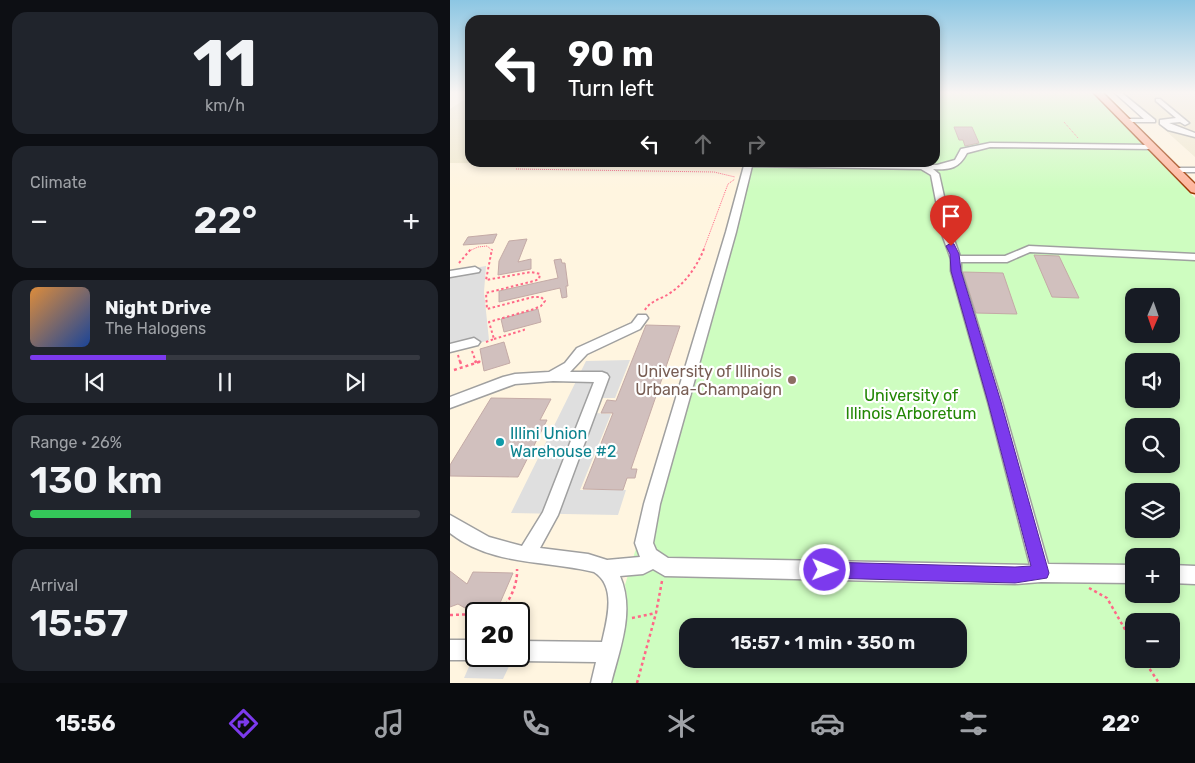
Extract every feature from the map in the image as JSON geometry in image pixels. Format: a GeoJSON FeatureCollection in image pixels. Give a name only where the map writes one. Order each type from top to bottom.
{"type":"FeatureCollection","features":[{"type":"Feature","properties":{"kind":"main road"},"geometry":{"type":"LineString","coordinates":[[1130,125],[1195,190]]}},
{"type":"Feature","properties":{"kind":"street"},"geometry":{"type":"LineString","coordinates":[[1167,125],[1171,128],[1195,133]]}},
{"type":"Feature","properties":{"kind":"street"},"geometry":{"type":"LineString","coordinates":[[935,174],[958,162],[961,152],[981,146],[1152,147]]}},
{"type":"Feature","properties":{"kind":"street"},"geometry":{"type":"LineString","coordinates":[[661,563],[650,556],[644,543],[652,504],[732,232],[748,167]]}},
{"type":"Feature","properties":{"kind":"street"},"geometry":{"type":"LineString","coordinates":[[923,167],[948,167]]}},
{"type":"Feature","properties":{"kind":"street"},"geometry":{"type":"LineString","coordinates":[[923,167],[935,174],[948,237],[956,259],[956,271],[995,402],[1041,573]]}},
{"type":"Feature","properties":{"kind":"street"},"geometry":{"type":"LineString","coordinates":[[1175,170],[1195,170]]}},
{"type":"Feature","properties":{"kind":"street"},"geometry":{"type":"LineString","coordinates":[[956,259],[1007,259],[1029,249],[1070,253],[1195,257]]}},
{"type":"Feature","properties":{"kind":"street"},"geometry":{"type":"LineString","coordinates":[[450,274],[474,270]]}},
{"type":"Feature","properties":{"kind":"street"},"geometry":{"type":"LineString","coordinates":[[553,376],[570,366],[582,350],[636,326],[642,318]]}},
{"type":"Feature","properties":{"kind":"street"},"geometry":{"type":"LineString","coordinates":[[453,350],[477,344]]}},
{"type":"Feature","properties":{"kind":"street"},"geometry":{"type":"LineString","coordinates":[[450,403],[515,379],[553,376],[602,377],[550,515],[521,562]]}},
{"type":"Feature","properties":{"kind":"street"},"geometry":{"type":"LineString","coordinates":[[450,523],[476,540],[502,550],[521,562],[582,561],[601,566],[613,579],[618,599],[616,620],[601,683]]}},
{"type":"Feature","properties":{"kind":"street"},"geometry":{"type":"LineString","coordinates":[[604,570],[661,563],[1015,575],[1041,573],[1125,574]]}},
{"type":"Feature","properties":{"kind":"street"},"geometry":{"type":"LineString","coordinates":[[1180,574],[1195,575]]}},
{"type":"Feature","properties":{"kind":"street"},"geometry":{"type":"LineString","coordinates":[[450,650],[465,650]]}},
{"type":"Feature","properties":{"kind":"street"},"geometry":{"type":"LineString","coordinates":[[530,651],[608,652]]}},
{"type":"Feature","properties":{"kind":"path"},"geometry":{"type":"LineString","coordinates":[[1066,125],[1084,146]]}},
{"type":"Feature","properties":{"kind":"path"},"geometry":{"type":"LineString","coordinates":[[516,169],[714,172],[737,178],[728,184],[715,223],[697,265],[687,278],[669,294],[647,306],[642,318]]}},
{"type":"Feature","properties":{"kind":"path"},"geometry":{"type":"LineString","coordinates":[[459,264],[467,251],[476,247],[487,246],[493,250],[486,280],[531,272],[540,274],[534,281],[486,292],[487,309],[533,297],[541,297],[545,301],[538,308],[489,322],[494,339]]}},
{"type":"Feature","properties":{"kind":"path"},"geometry":{"type":"LineString","coordinates":[[476,363],[477,344],[524,330],[523,327]]}},
{"type":"Feature","properties":{"kind":"path"},"geometry":{"type":"LineString","coordinates":[[453,350],[462,367]]}},
{"type":"Feature","properties":{"kind":"path"},"geometry":{"type":"LineString","coordinates":[[454,370],[482,361]]}},
{"type":"Feature","properties":{"kind":"path"},"geometry":{"type":"LineString","coordinates":[[507,602],[521,562]]}},
{"type":"Feature","properties":{"kind":"path"},"geometry":{"type":"LineString","coordinates":[[637,683],[656,613],[661,563]]}},
{"type":"Feature","properties":{"kind":"path"},"geometry":{"type":"LineString","coordinates":[[1084,586],[1107,598],[1125,629]]}},
{"type":"Feature","properties":{"kind":"path"},"geometry":{"type":"LineString","coordinates":[[616,620],[656,613]]}},
{"type":"Feature","properties":{"kind":"path"},"geometry":{"type":"LineString","coordinates":[[450,615],[465,614]]}},
{"type":"Feature","properties":{"kind":"path"},"geometry":{"type":"LineString","coordinates":[[1149,668],[1159,683]]}},
{"type":"Feature","properties":{"kind":"shaded area","name":"University of Illinois Arboretum"},"geometry":{"type":"Polygon","coordinates":[[[450,125],[465,125],[465,167],[940,167],[940,125],[1195,125],[1195,683],[450,683],[450,125]]]}},
{"type":"Feature","properties":{"kind":"shaded area"},"geometry":{"type":"Polygon","coordinates":[[[450,125],[465,125],[465,163],[450,163],[450,125]]]}},
{"type":"Feature","properties":{"kind":"shaded area"},"geometry":{"type":"Polygon","coordinates":[[[1159,125],[1195,125],[1195,157],[1159,125]]]}},
{"type":"Feature","properties":{"kind":"shaded area"},"geometry":{"type":"Polygon","coordinates":[[[486,266],[484,292],[489,340],[450,352],[450,272],[486,266]]]}},
{"type":"Feature","properties":{"kind":"shaded area"},"geometry":{"type":"Polygon","coordinates":[[[630,360],[615,398],[601,398],[596,413],[611,414],[580,490],[626,490],[618,515],[511,513],[586,361],[630,360]]]}},
{"type":"Feature","properties":{"kind":"shaded area"},"geometry":{"type":"Polygon","coordinates":[[[469,667],[509,667],[503,679],[464,678],[469,667]]]}},
{"type":"Feature","properties":{"kind":"green space","name":"University of Illinois Arboretum"},"geometry":{"type":"Polygon","coordinates":[[[940,125],[1123,125],[1195,198],[1195,683],[610,683],[621,647],[626,622],[627,597],[625,585],[731,232],[748,167],[940,167],[940,125]]]}},
{"type":"Feature","properties":{"kind":"building"},"geometry":{"type":"Polygon","coordinates":[[[954,127],[972,127],[979,143],[965,146],[963,140],[959,140],[954,127]]]}},
{"type":"Feature","properties":{"kind":"building"},"geometry":{"type":"Polygon","coordinates":[[[497,234],[493,243],[463,245],[468,237],[497,234]]]}},
{"type":"Feature","properties":{"kind":"building"},"geometry":{"type":"Polygon","coordinates":[[[527,239],[518,262],[531,259],[531,269],[498,275],[499,261],[509,241],[527,239]]]}},
{"type":"Feature","properties":{"kind":"building"},"geometry":{"type":"Polygon","coordinates":[[[1034,255],[1059,256],[1079,298],[1052,297],[1034,255]]]}},
{"type":"Feature","properties":{"kind":"building"},"geometry":{"type":"Polygon","coordinates":[[[561,259],[562,263],[565,263],[568,286],[566,286],[567,297],[562,298],[560,288],[499,302],[499,291],[558,278],[554,260],[561,259]]]}},
{"type":"Feature","properties":{"kind":"building"},"geometry":{"type":"Polygon","coordinates":[[[963,272],[1003,273],[1017,314],[976,313],[963,272]]]}},
{"type":"Feature","properties":{"kind":"building"},"geometry":{"type":"Polygon","coordinates":[[[538,309],[541,322],[504,332],[501,319],[538,309]]]}},
{"type":"Feature","properties":{"kind":"building"},"geometry":{"type":"Polygon","coordinates":[[[646,325],[680,326],[631,469],[637,469],[635,478],[627,478],[623,490],[583,489],[613,413],[601,413],[607,400],[616,401],[646,325]]]}},
{"type":"Feature","properties":{"kind":"building"},"geometry":{"type":"Polygon","coordinates":[[[504,342],[510,363],[484,371],[480,349],[504,342]]]}},
{"type":"Feature","properties":{"kind":"building","name":"Illini Union Warehouse #2"},"geometry":{"type":"Polygon","coordinates":[[[491,398],[551,399],[540,420],[547,420],[518,477],[450,476],[450,465],[491,398]]]}},
{"type":"Feature","properties":{"kind":"building"},"geometry":{"type":"Polygon","coordinates":[[[450,571],[467,584],[473,572],[513,573],[500,602],[465,602],[465,608],[458,604],[450,607],[450,571]]]}},
{"type":"Feature","properties":{"kind":"place","name":"University of Illinois Urbana-Champaign"},"geometry":{"type":"Point","coordinates":[792,380]}},
{"type":"Feature","properties":{"kind":"place","name":"Illini Union Warehouse #2"},"geometry":{"type":"Point","coordinates":[500,442]}},
{"type":"Feature","properties":{"kind":"route"},"geometry":{"type":"LineString","coordinates":[[825,570],[1015,575],[1041,573],[995,402],[956,271],[955,254],[951,246]]}}]}
